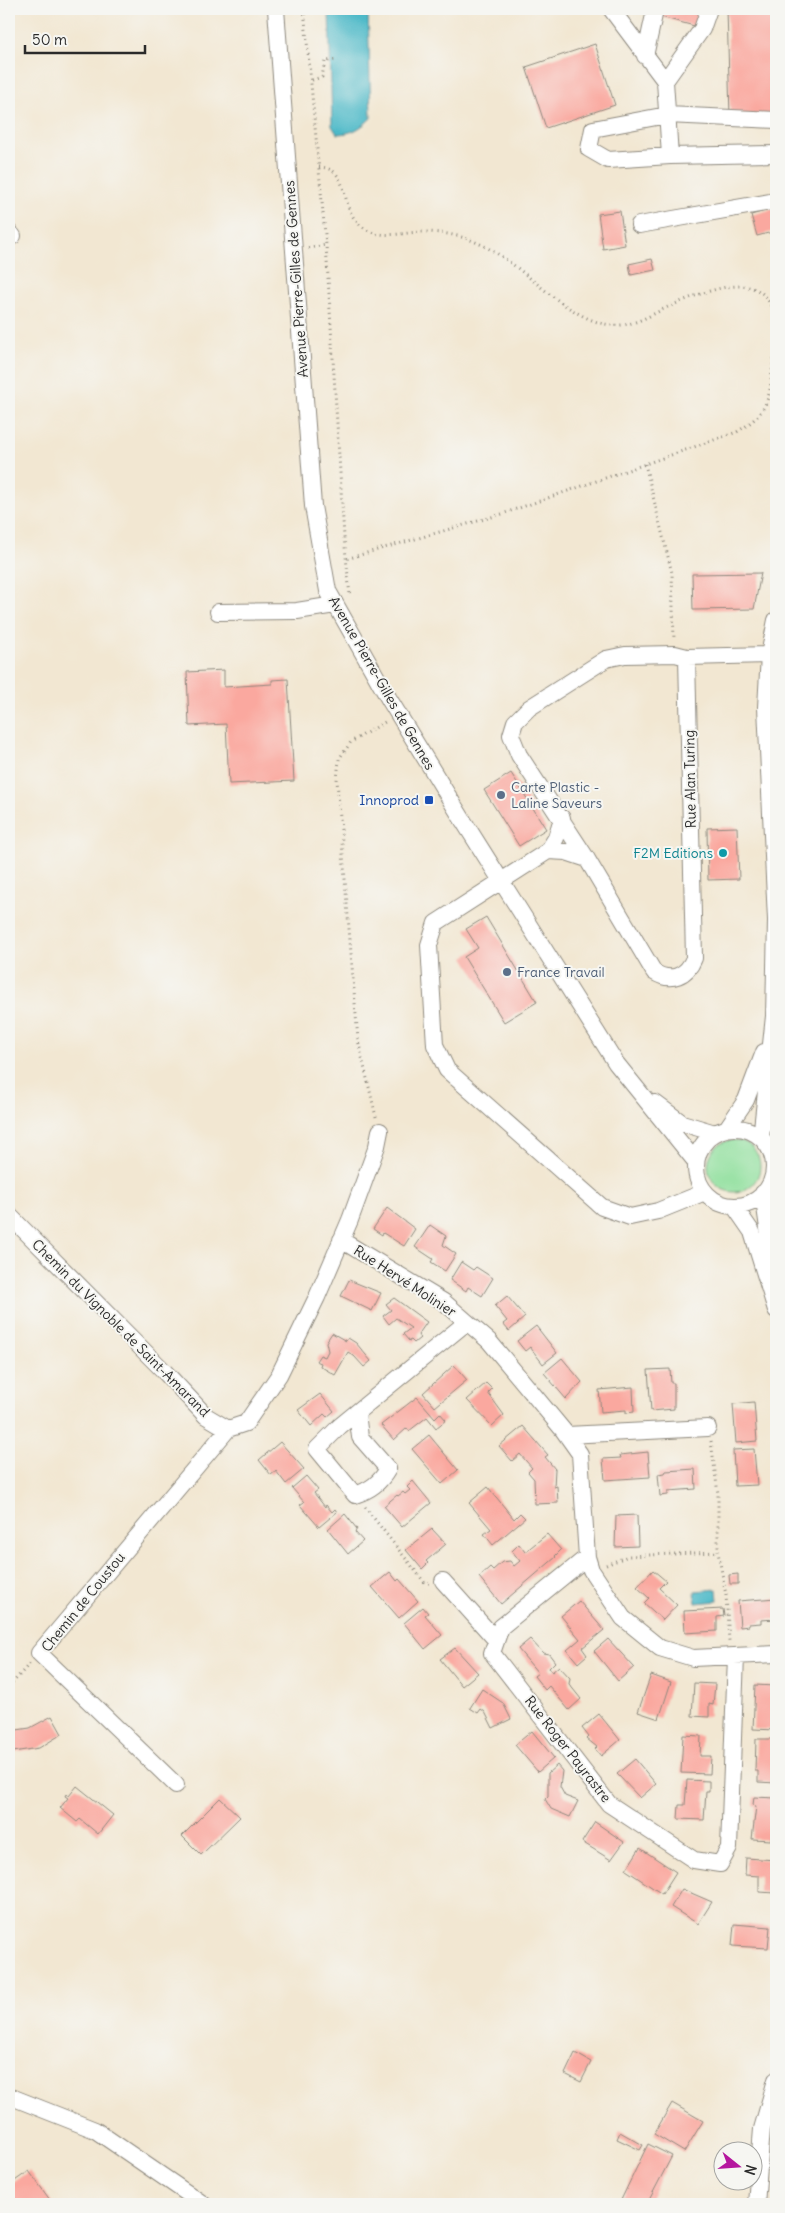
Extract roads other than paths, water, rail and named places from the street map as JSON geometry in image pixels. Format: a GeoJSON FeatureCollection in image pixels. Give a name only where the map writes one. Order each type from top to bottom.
{"type":"FeatureCollection","features":[{"type":"Feature","properties":{"kind":"street","name":"Avenue Pierre-Gilles de Gennes"},"geometry":{"type":"LineString","coordinates":[[276,9],[313,506],[328,590],[400,716],[616,1063],[696,1162]]}},
{"type":"Feature","properties":{"kind":"street"},"geometry":{"type":"LineString","coordinates":[[611,9],[665,81],[670,156]]}},
{"type":"Feature","properties":{"kind":"street"},"geometry":{"type":"LineString","coordinates":[[665,81],[702,29],[709,9]]}},
{"type":"Feature","properties":{"kind":"street"},"geometry":{"type":"LineString","coordinates":[[645,56],[654,14]]}},
{"type":"Feature","properties":{"kind":"street"},"geometry":{"type":"LineString","coordinates":[[776,120],[667,115],[593,129],[589,149],[608,160],[670,156],[776,154]]}},
{"type":"Feature","properties":{"kind":"street"},"geometry":{"type":"LineString","coordinates":[[639,226],[776,201]]}},
{"type":"Feature","properties":{"kind":"street"},"geometry":{"type":"LineString","coordinates":[[218,612],[297,611],[335,605]]}},
{"type":"Feature","properties":{"kind":"street"},"geometry":{"type":"LineString","coordinates":[[774,1016],[759,1069],[746,1100],[721,1131],[706,1140],[699,1150],[696,1162],[698,1178],[705,1192],[713,1200],[734,1206],[745,1204],[763,1193],[774,1174],[774,1165],[768,1144],[774,1016],[776,920],[772,677],[769,655],[776,620]]}},
{"type":"Feature","properties":{"kind":"street","name":"Rue Alan Turing"},"geometry":{"type":"LineString","coordinates":[[681,656],[694,958],[691,967],[685,973],[669,978],[661,977],[654,972],[562,818],[519,755],[511,736],[515,722],[529,708],[606,659],[625,655],[769,655]]}},
{"type":"Feature","properties":{"kind":"street"},"geometry":{"type":"LineString","coordinates":[[562,818],[556,838],[548,851],[436,922],[429,945],[435,1045],[447,1070],[602,1207],[630,1217],[658,1211],[705,1192]]}},
{"type":"Feature","properties":{"kind":"street"},"geometry":{"type":"LineString","coordinates":[[548,851],[566,852],[587,859]]}},
{"type":"Feature","properties":{"kind":"street","name":"Avenue Pierre-Gilles de Gennes"},"geometry":{"type":"LineString","coordinates":[[637,1090],[682,1123],[721,1131]]}},
{"type":"Feature","properties":{"kind":"street"},"geometry":{"type":"LineString","coordinates":[[721,1131],[739,1128],[751,1131],[768,1144]]}},
{"type":"Feature","properties":{"kind":"street"},"geometry":{"type":"LineString","coordinates":[[228,1429],[246,1423],[279,1375],[341,1240],[370,1165],[380,1131]]}},
{"type":"Feature","properties":{"kind":"street"},"geometry":{"type":"LineString","coordinates":[[763,1193],[776,1283]]}},
{"type":"Feature","properties":{"kind":"street"},"geometry":{"type":"LineString","coordinates":[[734,1206],[752,1232],[776,1310]]}},
{"type":"Feature","properties":{"kind":"street","name":"Chemin du Vignoble de Saint-Amarand"},"geometry":{"type":"LineString","coordinates":[[9,1215],[206,1416],[228,1429]]}},
{"type":"Feature","properties":{"kind":"street","name":"Rue Hervé Molinier"},"geometry":{"type":"LineString","coordinates":[[341,1240],[444,1302],[488,1341],[566,1435],[580,1454],[589,1564],[623,1618],[660,1648],[692,1658],[776,1654]]}},
{"type":"Feature","properties":{"kind":"street","name":"Rue Hervé Molinier"},"geometry":{"type":"LineString","coordinates":[[357,1413],[360,1437],[388,1468],[383,1477],[369,1491],[355,1495],[317,1449],[357,1413],[467,1322]]}},
{"type":"Feature","properties":{"kind":"street"},"geometry":{"type":"LineString","coordinates":[[566,1435],[708,1428]]}},
{"type":"Feature","properties":{"kind":"street","name":"Chemin de Coustou"},"geometry":{"type":"LineString","coordinates":[[176,1785],[39,1653],[228,1429]]}},
{"type":"Feature","properties":{"kind":"street"},"geometry":{"type":"LineString","coordinates":[[443,1581],[496,1640],[501,1627],[589,1564]]}},
{"type":"Feature","properties":{"kind":"street","name":"Rue Roger Payrastre"},"geometry":{"type":"LineString","coordinates":[[496,1640],[492,1653],[609,1804],[694,1860],[720,1864],[728,1848],[733,1656]]}},
{"type":"Feature","properties":{"kind":"street"},"geometry":{"type":"LineString","coordinates":[[756,2204],[762,2129],[776,2080]]}},
{"type":"Feature","properties":{"kind":"street"},"geometry":{"type":"LineString","coordinates":[[9,2096],[95,2130],[203,2204]]}},
{"type":"Feature","properties":{"kind":"water"},"geometry":{"type":"Polygon","coordinates":[[[329,9],[368,9],[371,118],[356,130],[342,134],[337,134],[332,126],[329,9]]]}},
{"type":"Feature","properties":{"kind":"water"},"geometry":{"type":"Polygon","coordinates":[[[717,1589],[718,1601],[696,1603],[695,1591],[717,1589]]]}},
{"type":"Feature","properties":{"kind":"place","name":"Carte Plastic - Laline Saveurs"},"geometry":{"type":"Point","coordinates":[501,795]}},
{"type":"Feature","properties":{"kind":"place","name":"Innoprod"},"geometry":{"type":"Point","coordinates":[429,800]}},
{"type":"Feature","properties":{"kind":"place","name":"F2M Editions"},"geometry":{"type":"Point","coordinates":[723,853]}},
{"type":"Feature","properties":{"kind":"place","name":"France Travail"},"geometry":{"type":"Point","coordinates":[507,972]}}]}
